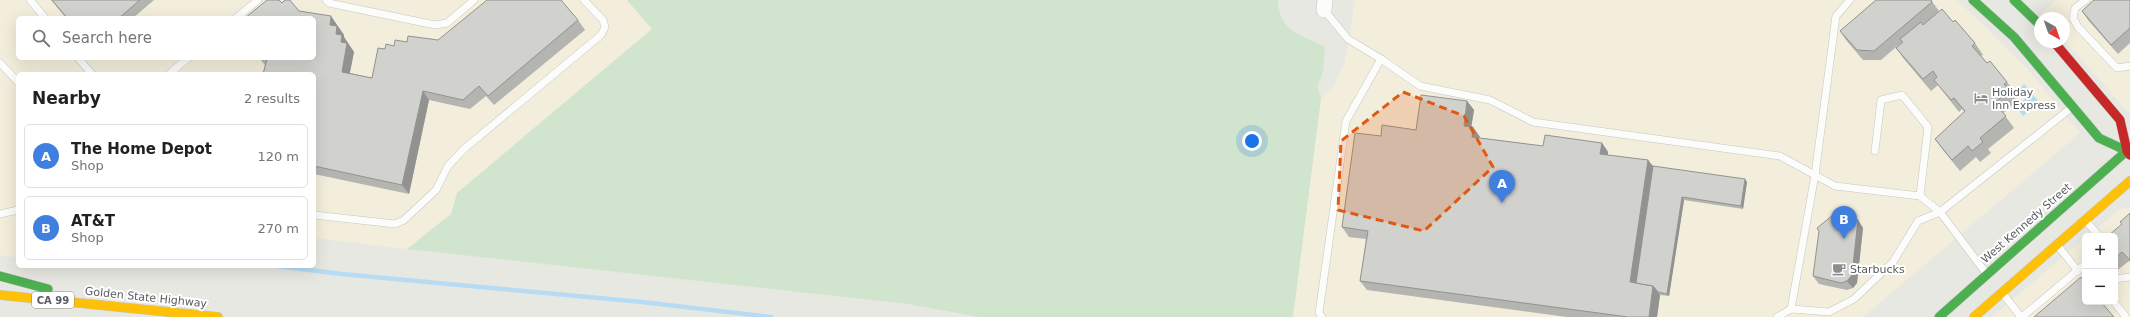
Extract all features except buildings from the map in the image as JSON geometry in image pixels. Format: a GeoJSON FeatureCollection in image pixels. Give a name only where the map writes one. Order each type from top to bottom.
{"type":"FeatureCollection","features":[{"type":"Feature","properties":{"kind":"main road"},"geometry":{"type":"LineString","coordinates":[[1973,0],[2014,37],[2099,138],[2129,151]]}},
{"type":"Feature","properties":{"kind":"main road"},"geometry":{"type":"LineString","coordinates":[[2002,3],[2022,5],[2034,18]]}},
{"type":"Feature","properties":{"kind":"main road"},"geometry":{"type":"LineString","coordinates":[[2059,48],[2120,120],[2129,151]]}},
{"type":"Feature","properties":{"kind":"main road","name":"West Kennedy Street"},"geometry":{"type":"LineString","coordinates":[[1939,317],[1986,273],[2129,151]]}},
{"type":"Feature","properties":{"kind":"main road"},"geometry":{"type":"LineString","coordinates":[[1974,317],[1998,287],[2058,246],[2130,181]]}},
{"type":"Feature","properties":{"kind":"main road"},"geometry":{"type":"LineString","coordinates":[[1986,273],[1998,287]]}},
{"type":"Feature","properties":{"kind":"main road"},"geometry":{"type":"LineString","coordinates":[[0,276],[107,304]]}},
{"type":"Feature","properties":{"kind":"main road","name":"Golden State Highway"},"geometry":{"type":"LineString","coordinates":[[0,295],[107,304],[218,317]]}},
{"type":"Feature","properties":{"kind":"lane"},"geometry":{"type":"LineString","coordinates":[[30,0],[43,16]]}},
{"type":"Feature","properties":{"kind":"lane"},"geometry":{"type":"LineString","coordinates":[[238,16],[258,0]]}},
{"type":"Feature","properties":{"kind":"lane"},"geometry":{"type":"LineString","coordinates":[[326,0],[329,3],[435,25],[447,23],[474,0]]}},
{"type":"Feature","properties":{"kind":"lane"},"geometry":{"type":"LineString","coordinates":[[316,215],[395,224],[404,220],[436,190],[448,166],[464,149],[601,35],[605,27],[603,20],[584,0]]}},
{"type":"Feature","properties":{"kind":"lane"},"geometry":{"type":"LineString","coordinates":[[1791,309],[1815,175],[1836,16],[1850,0]]}},
{"type":"Feature","properties":{"kind":"lane"},"geometry":{"type":"LineString","coordinates":[[2086,0],[2075,8],[2073,18],[2078,27],[2117,68],[2130,66]]}},
{"type":"Feature","properties":{"kind":"lane"},"geometry":{"type":"LineString","coordinates":[[1324,5],[1348,39],[1381,59],[1420,86],[1490,100],[1533,122],[1780,156],[1835,186],[1920,196],[1940,212],[1986,273]]}},
{"type":"Feature","properties":{"kind":"lane"},"geometry":{"type":"LineString","coordinates":[[1322,317],[1319,313],[1346,121],[1381,59]]}},
{"type":"Feature","properties":{"kind":"lane"},"geometry":{"type":"LineString","coordinates":[[80,60],[90,72]]}},
{"type":"Feature","properties":{"kind":"lane"},"geometry":{"type":"LineString","coordinates":[[171,72],[186,60]]}},
{"type":"Feature","properties":{"kind":"lane"},"geometry":{"type":"LineString","coordinates":[[0,63],[16,80]]}},
{"type":"Feature","properties":{"kind":"lane"},"geometry":{"type":"LineString","coordinates":[[1875,151],[1881,100],[1902,95],[1928,127],[1920,196]]}},
{"type":"Feature","properties":{"kind":"lane"},"geometry":{"type":"LineString","coordinates":[[1777,317],[1791,309],[1828,312],[1854,299],[1893,262],[1918,221],[1940,212],[2073,107]]}},
{"type":"Feature","properties":{"kind":"lane"},"geometry":{"type":"LineString","coordinates":[[0,214],[16,210]]}},
{"type":"Feature","properties":{"kind":"lane"},"geometry":{"type":"LineString","coordinates":[[2086,220],[2097,233]]}},
{"type":"Feature","properties":{"kind":"lane"},"geometry":{"type":"LineString","coordinates":[[2058,246],[2082,266]]}},
{"type":"Feature","properties":{"kind":"lane"},"geometry":{"type":"LineString","coordinates":[[1998,287],[2022,317],[2082,268]]}},
{"type":"Feature","properties":{"kind":"lane"},"geometry":{"type":"LineString","coordinates":[[2118,279],[2130,277]]}},
{"type":"Feature","properties":{"kind":"lane"},"geometry":{"type":"LineString","coordinates":[[2116,305],[2126,317]]}},
{"type":"Feature","properties":{"kind":"highlighted area"},"geometry":{"type":"Polygon","coordinates":[[[1403,92],[1464,116],[1493,167],[1424,231],[1338,210],[1341,141],[1403,92]]]}},
{"type":"Feature","properties":{"kind":"shaded area"},"geometry":{"type":"Polygon","coordinates":[[[0,0],[627,0],[652,29],[457,193],[451,214],[407,249],[316,238],[316,72],[16,72],[16,258],[0,255],[0,0]]]}},
{"type":"Feature","properties":{"kind":"shaded area"},"geometry":{"type":"Polygon","coordinates":[[[1355,0],[1956,0],[1982,23],[2030,72],[2080,133],[1863,317],[1293,317],[1321,98],[1334,86],[1345,62],[1355,0]]]}},
{"type":"Feature","properties":{"kind":"shaded area"},"geometry":{"type":"Polygon","coordinates":[[[2056,0],[2130,0],[2130,114],[2070,47],[2070,12],[2042,12],[2056,0]]]}},
{"type":"Feature","properties":{"kind":"shaded area"},"geometry":{"type":"Polygon","coordinates":[[[2130,207],[2130,317],[1992,317],[2082,241],[2082,305],[2118,305],[2118,233],[2092,233],[2120,209],[2130,207]]]}},
{"type":"Feature","properties":{"kind":"green space"},"geometry":{"type":"Polygon","coordinates":[[[627,0],[1278,0],[1279,11],[1287,26],[1300,35],[1325,47],[1323,72],[1317,87],[1321,98],[1293,317],[979,317],[908,304],[407,249],[451,214],[457,193],[652,29],[627,0]]]}},
{"type":"Feature","properties":{"kind":"water"},"geometry":{"type":"Polygon","coordinates":[[[2024,84],[2040,103],[2023,116],[2016,107],[2025,99],[2018,90],[2024,84]]]}},
{"type":"Feature","properties":{"kind":"waterway"},"geometry":{"type":"LineString","coordinates":[[292,268],[642,302],[771,317]]}},
{"type":"Feature","properties":{"kind":"traffic: fast"},"geometry":{"type":"LineString","coordinates":[[1973,0],[2014,37],[2099,138],[2127,151]]}},
{"type":"Feature","properties":{"kind":"traffic: fast"},"geometry":{"type":"LineString","coordinates":[[2014,0],[2034,19]]}},
{"type":"Feature","properties":{"kind":"traffic: fast"},"geometry":{"type":"LineString","coordinates":[[1939,317],[2130,148]]}},
{"type":"Feature","properties":{"kind":"traffic: fast"},"geometry":{"type":"LineString","coordinates":[[0,276],[48,289]]}},
{"type":"Feature","properties":{"kind":"traffic: slow"},"geometry":{"type":"LineString","coordinates":[[1974,317],[2130,181]]}},
{"type":"Feature","properties":{"kind":"traffic: slow"},"geometry":{"type":"LineString","coordinates":[[0,295],[218,317]]}},
{"type":"Feature","properties":{"kind":"traffic: jam"},"geometry":{"type":"LineString","coordinates":[[2059,48],[2120,120],[2127,151],[2130,155]]}},
{"type":"Feature","properties":{"kind":"place","name":"Holiday Inn Express"},"geometry":{"type":"Point","coordinates":[1981,98]}},
{"type":"Feature","properties":{"kind":"place","name":"The Home Depot"},"geometry":{"type":"Point","coordinates":[1502,203]}},
{"type":"Feature","properties":{"kind":"place","name":"AT&T"},"geometry":{"type":"Point","coordinates":[1844,239]}},
{"type":"Feature","properties":{"kind":"place","name":"Starbucks"},"geometry":{"type":"Point","coordinates":[1839,269]}}]}
